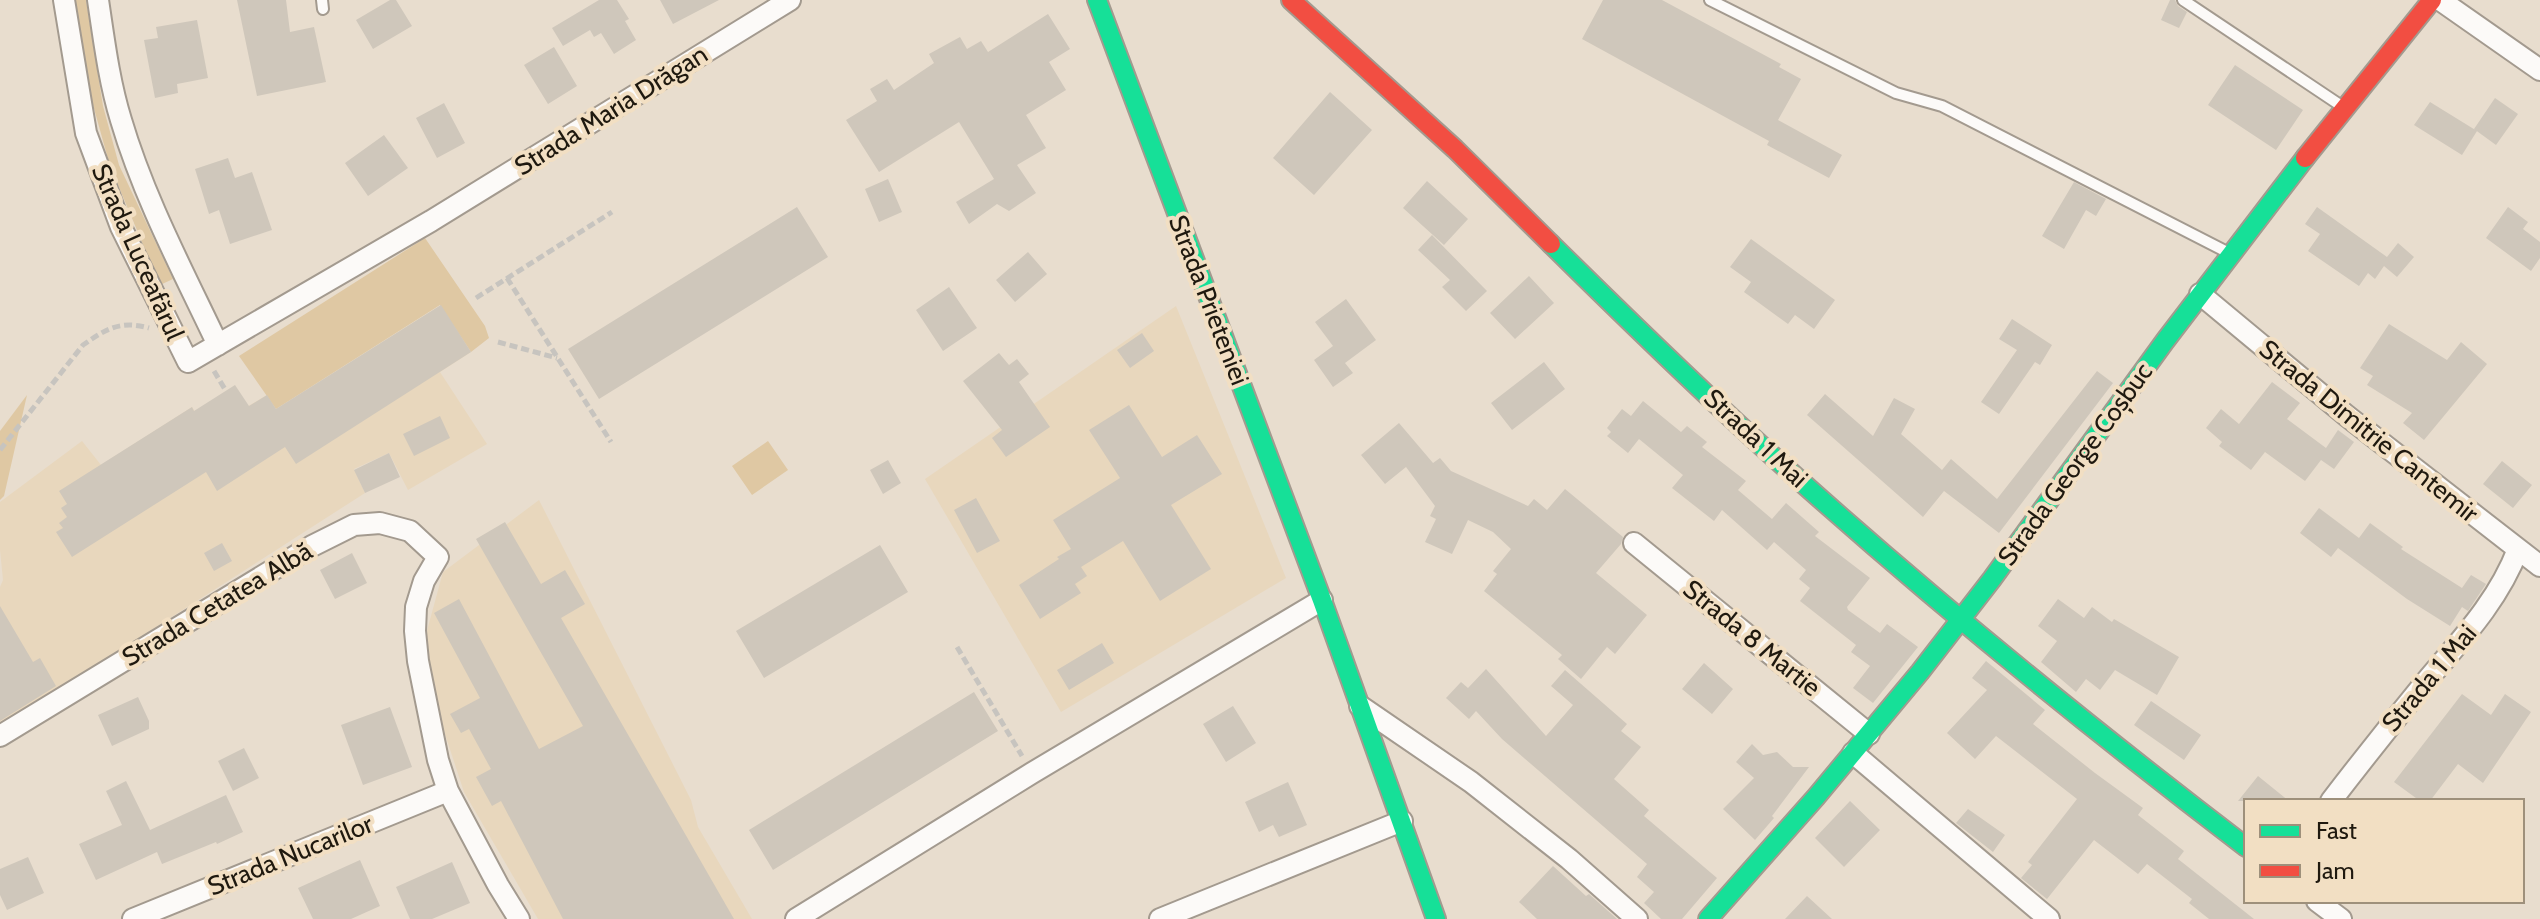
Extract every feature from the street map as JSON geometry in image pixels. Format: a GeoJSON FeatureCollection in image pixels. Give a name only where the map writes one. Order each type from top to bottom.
{"type":"FeatureCollection","features":[{"type":"Feature","properties":{"kind":"street","name":"Strada Luceafărul"},"geometry":{"type":"LineString","coordinates":[[64,0],[86,133],[121,227],[188,362]]}},
{"type":"Feature","properties":{"kind":"street","name":"Strada Luceafărul"},"geometry":{"type":"LineString","coordinates":[[98,0],[104,46],[120,119],[154,210],[218,345]]}},
{"type":"Feature","properties":{"kind":"street","name":"Strada Maria Drăgan"},"geometry":{"type":"LineString","coordinates":[[188,362],[431,221],[790,0]]}},
{"type":"Feature","properties":{"kind":"street","name":"Strada Prieteniei"},"geometry":{"type":"LineString","coordinates":[[1097,0],[1322,600],[1436,919]]}},
{"type":"Feature","properties":{"kind":"street","name":"Strada 1 Mai"},"geometry":{"type":"LineString","coordinates":[[1291,0],[1455,149],[1625,317],[1788,470],[2121,751],[2244,845]]}},
{"type":"Feature","properties":{"kind":"street","name":"Strada George Coșbuc"},"geometry":{"type":"LineString","coordinates":[[1708,919],[1853,753],[1962,619],[2200,294],[2432,0]]}},
{"type":"Feature","properties":{"kind":"street"},"geometry":{"type":"LineString","coordinates":[[2440,0],[2540,70]]}},
{"type":"Feature","properties":{"kind":"street","name":"Strada Dimitrie Cantemir"},"geometry":{"type":"LineString","coordinates":[[2200,294],[2347,416],[2540,566]]}},
{"type":"Feature","properties":{"kind":"street","name":"Strada Cetatea Albă"},"geometry":{"type":"LineString","coordinates":[[0,736],[312,546],[354,525],[380,523],[410,531],[438,557],[424,581],[416,607],[415,631],[438,760],[448,791]]}},
{"type":"Feature","properties":{"kind":"street","name":"Strada 8 Martie"},"geometry":{"type":"LineString","coordinates":[[1634,543],[1869,734]]}},
{"type":"Feature","properties":{"kind":"street","name":"Strada 1 Mai"},"geometry":{"type":"LineString","coordinates":[[2333,799],[2481,615],[2498,592],[2518,549]]}},
{"type":"Feature","properties":{"kind":"street"},"geometry":{"type":"LineString","coordinates":[[796,919],[1032,773],[1322,600]]}},
{"type":"Feature","properties":{"kind":"street"},"geometry":{"type":"LineString","coordinates":[[1360,706],[1471,782],[1569,859],[1637,919]]}},
{"type":"Feature","properties":{"kind":"street"},"geometry":{"type":"LineString","coordinates":[[1853,753],[2049,919]]}},
{"type":"Feature","properties":{"kind":"street"},"geometry":{"type":"LineString","coordinates":[[448,791],[519,919]]}},
{"type":"Feature","properties":{"kind":"street","name":"Strada Nucarilor"},"geometry":{"type":"LineString","coordinates":[[133,919],[448,791]]}},
{"type":"Feature","properties":{"kind":"street"},"geometry":{"type":"LineString","coordinates":[[1160,919],[1402,821]]}},
{"type":"Feature","properties":{"kind":"street"},"geometry":{"type":"LineString","coordinates":[[2320,903],[2341,919]]}},
{"type":"Feature","properties":{"kind":"lane"},"geometry":{"type":"LineString","coordinates":[[1710,0],[1896,93],[1942,106],[2231,254]]}},
{"type":"Feature","properties":{"kind":"lane"},"geometry":{"type":"LineString","coordinates":[[2183,0],[2344,108]]}},
{"type":"Feature","properties":{"kind":"path"},"geometry":{"type":"LineString","coordinates":[[476,298],[612,212]]}},
{"type":"Feature","properties":{"kind":"path"},"geometry":{"type":"LineString","coordinates":[[507,278],[611,442]]}},
{"type":"Feature","properties":{"kind":"path"},"geometry":{"type":"LineString","coordinates":[[0,450],[83,345],[120,325],[133,324],[155,330]]}},
{"type":"Feature","properties":{"kind":"path"},"geometry":{"type":"LineString","coordinates":[[498,342],[557,358]]}},
{"type":"Feature","properties":{"kind":"path"},"geometry":{"type":"LineString","coordinates":[[957,647],[1032,773]]}},
{"type":"Feature","properties":{"kind":"shaded area"},"geometry":{"type":"Polygon","coordinates":[[[74,0],[86,0],[103,106],[119,165],[173,279],[160,285],[110,166],[83,69],[74,0]]]}},
{"type":"Feature","properties":{"kind":"shaded area"},"geometry":{"type":"Polygon","coordinates":[[[425,238],[485,326],[489,338],[471,352],[440,305],[276,409],[239,356],[425,238]]]}},
{"type":"Feature","properties":{"kind":"shaded area"},"geometry":{"type":"Polygon","coordinates":[[[441,305],[471,352],[440,372],[487,444],[408,490],[389,453],[354,469],[365,493],[0,724],[0,587],[3,580],[0,502],[82,441],[101,465],[192,407],[207,431],[267,395],[276,409],[441,305]]]}},
{"type":"Feature","properties":{"kind":"shaded area"},"geometry":{"type":"Polygon","coordinates":[[[1176,306],[1286,578],[1061,712],[925,479],[1176,306]]]}},
{"type":"Feature","properties":{"kind":"shaded area"},"geometry":{"type":"Polygon","coordinates":[[[27,395],[4,496],[0,500],[0,431],[27,395]]]}},
{"type":"Feature","properties":{"kind":"shaded area"},"geometry":{"type":"Polygon","coordinates":[[[768,441],[788,470],[752,495],[732,466],[768,441]]]}},
{"type":"Feature","properties":{"kind":"shaded area"},"geometry":{"type":"Polygon","coordinates":[[[539,500],[691,800],[698,827],[752,919],[538,919],[464,792],[444,731],[425,638],[443,572],[539,500]]]}},
{"type":"Feature","properties":{"kind":"building"},"geometry":{"type":"Polygon","coordinates":[[[237,0],[286,0],[290,32],[314,27],[326,82],[257,96],[237,0]]]}},
{"type":"Feature","properties":{"kind":"building"},"geometry":{"type":"Polygon","coordinates":[[[390,0],[396,0],[412,26],[373,49],[356,20],[390,0]]]}},
{"type":"Feature","properties":{"kind":"building"},"geometry":{"type":"Polygon","coordinates":[[[599,0],[617,0],[629,19],[625,21],[636,40],[614,54],[601,33],[594,37],[590,30],[563,46],[552,28],[599,0]]]}},
{"type":"Feature","properties":{"kind":"building"},"geometry":{"type":"Polygon","coordinates":[[[660,0],[719,0],[673,24],[660,0]]]}},
{"type":"Feature","properties":{"kind":"building"},"geometry":{"type":"Polygon","coordinates":[[[1603,0],[1662,0],[1781,64],[1779,67],[1801,79],[1778,120],[1842,155],[1829,178],[1767,145],[1769,141],[1582,39],[1603,0]]]}},
{"type":"Feature","properties":{"kind":"building"},"geometry":{"type":"Polygon","coordinates":[[[2170,0],[2175,0],[2187,12],[2179,28],[2161,20],[2170,0]]]}},
{"type":"Feature","properties":{"kind":"building"},"geometry":{"type":"Polygon","coordinates":[[[1048,14],[1070,49],[1049,62],[1066,90],[1026,115],[1046,148],[1017,165],[1036,193],[1009,211],[997,204],[969,224],[956,202],[994,179],[959,122],[879,172],[846,120],[877,101],[870,89],[887,79],[894,90],[934,63],[929,54],[960,37],[967,49],[981,41],[988,52],[1048,14]]]}},
{"type":"Feature","properties":{"kind":"building"},"geometry":{"type":"Polygon","coordinates":[[[197,20],[208,78],[177,84],[178,93],[155,98],[144,40],[158,38],[156,27],[197,20]]]}},
{"type":"Feature","properties":{"kind":"building"},"geometry":{"type":"Polygon","coordinates":[[[554,47],[577,86],[548,104],[524,65],[554,47]]]}},
{"type":"Feature","properties":{"kind":"building"},"geometry":{"type":"Polygon","coordinates":[[[2235,65],[2303,110],[2276,150],[2208,105],[2235,65]]]}},
{"type":"Feature","properties":{"kind":"building"},"geometry":{"type":"Polygon","coordinates":[[[1330,92],[1372,130],[1314,195],[1273,158],[1330,92]]]}},
{"type":"Feature","properties":{"kind":"building"},"geometry":{"type":"Polygon","coordinates":[[[2495,98],[2518,114],[2496,145],[2474,129],[2495,98]]]}},
{"type":"Feature","properties":{"kind":"building"},"geometry":{"type":"Polygon","coordinates":[[[2430,102],[2477,131],[2462,155],[2414,125],[2430,102]]]}},
{"type":"Feature","properties":{"kind":"building"},"geometry":{"type":"Polygon","coordinates":[[[444,103],[465,143],[437,158],[416,118],[444,103]]]}},
{"type":"Feature","properties":{"kind":"building"},"geometry":{"type":"Polygon","coordinates":[[[384,135],[408,168],[368,196],[345,163],[384,135]]]}},
{"type":"Feature","properties":{"kind":"building"},"geometry":{"type":"Polygon","coordinates":[[[228,158],[235,178],[252,172],[272,230],[230,244],[219,210],[209,214],[195,169],[228,158]]]}},
{"type":"Feature","properties":{"kind":"building"},"geometry":{"type":"Polygon","coordinates":[[[888,179],[902,212],[879,222],[865,189],[888,179]]]}},
{"type":"Feature","properties":{"kind":"building"},"geometry":{"type":"Polygon","coordinates":[[[1427,181],[1468,219],[1444,245],[1403,208],[1427,181]]]}},
{"type":"Feature","properties":{"kind":"building"},"geometry":{"type":"Polygon","coordinates":[[[2074,182],[2106,199],[2096,216],[2086,210],[2064,249],[2042,236],[2074,182]]]}},
{"type":"Feature","properties":{"kind":"building"},"geometry":{"type":"Polygon","coordinates":[[[797,207],[828,257],[599,399],[568,349],[797,207]]]}},
{"type":"Feature","properties":{"kind":"building"},"geometry":{"type":"Polygon","coordinates":[[[2317,207],[2387,257],[2398,243],[2414,257],[2397,277],[2384,266],[2375,279],[2368,273],[2359,286],[2308,251],[2320,234],[2305,224],[2317,207]]]}},
{"type":"Feature","properties":{"kind":"building"},"geometry":{"type":"Polygon","coordinates":[[[2508,207],[2528,222],[2523,229],[2540,242],[2540,258],[2531,271],[2486,238],[2508,207]]]}},
{"type":"Feature","properties":{"kind":"building"},"geometry":{"type":"Polygon","coordinates":[[[1432,235],[1487,291],[1466,311],[1442,287],[1450,280],[1418,250],[1432,235]]]}},
{"type":"Feature","properties":{"kind":"building"},"geometry":{"type":"Polygon","coordinates":[[[1751,239],[1835,300],[1814,329],[1795,315],[1788,324],[1744,292],[1751,282],[1730,267],[1751,239]]]}},
{"type":"Feature","properties":{"kind":"building"},"geometry":{"type":"Polygon","coordinates":[[[1028,252],[1047,274],[1015,302],[996,280],[1028,252]]]}},
{"type":"Feature","properties":{"kind":"building"},"geometry":{"type":"Polygon","coordinates":[[[1529,276],[1554,303],[1515,339],[1490,313],[1529,276]]]}},
{"type":"Feature","properties":{"kind":"building"},"geometry":{"type":"Polygon","coordinates":[[[949,287],[977,328],[943,351],[916,310],[949,287]]]}},
{"type":"Feature","properties":{"kind":"building"},"geometry":{"type":"Polygon","coordinates":[[[1346,299],[1376,340],[1345,363],[1353,373],[1333,387],[1314,360],[1333,346],[1315,322],[1346,299]]]}},
{"type":"Feature","properties":{"kind":"building"},"geometry":{"type":"Polygon","coordinates":[[[441,305],[471,352],[296,464],[285,447],[217,491],[206,472],[72,557],[56,532],[63,528],[59,523],[67,517],[61,508],[67,504],[59,491],[192,407],[194,411],[235,385],[249,406],[267,395],[276,409],[441,305]]]}},
{"type":"Feature","properties":{"kind":"building"},"geometry":{"type":"Polygon","coordinates":[[[2012,319],[2052,345],[2040,365],[2035,362],[1999,414],[1981,402],[2017,350],[1999,339],[2012,319]]]}},
{"type":"Feature","properties":{"kind":"building"},"geometry":{"type":"Polygon","coordinates":[[[2389,324],[2447,360],[2461,342],[2487,364],[2424,440],[2403,423],[2412,413],[2367,385],[2373,376],[2360,368],[2389,324]]]}},
{"type":"Feature","properties":{"kind":"building"},"geometry":{"type":"Polygon","coordinates":[[[1142,333],[1154,351],[1130,368],[1117,350],[1142,333]]]}},
{"type":"Feature","properties":{"kind":"building"},"geometry":{"type":"Polygon","coordinates":[[[999,353],[1009,365],[1017,359],[1029,374],[1019,382],[1050,427],[1006,457],[992,438],[1002,430],[963,381],[999,353]]]}},
{"type":"Feature","properties":{"kind":"building"},"geometry":{"type":"Polygon","coordinates":[[[1544,362],[1565,389],[1512,430],[1491,403],[1544,362]]]}},
{"type":"Feature","properties":{"kind":"building"},"geometry":{"type":"Polygon","coordinates":[[[2097,371],[2113,383],[1999,533],[1944,491],[1923,517],[1807,415],[1825,394],[1873,436],[1894,398],[1915,409],[1901,434],[1942,470],[1951,459],[1997,499],[2097,371]]]}},
{"type":"Feature","properties":{"kind":"building"},"geometry":{"type":"Polygon","coordinates":[[[2272,382],[2300,403],[2287,419],[2326,448],[2338,430],[2354,442],[2334,469],[2321,460],[2305,481],[2265,452],[2251,470],[2219,446],[2222,442],[2206,428],[2221,409],[2239,424],[2272,382]]]}},
{"type":"Feature","properties":{"kind":"building"},"geometry":{"type":"Polygon","coordinates":[[[1643,401],[1681,432],[1687,426],[1707,442],[1702,447],[1746,481],[1738,490],[1772,519],[1786,503],[1819,532],[1815,536],[1870,578],[1847,607],[1848,610],[1880,633],[1887,624],[1918,647],[1873,703],[1853,688],[1870,666],[1851,652],[1856,645],[1800,601],[1810,588],[1799,579],[1806,570],[1774,542],[1767,550],[1722,510],[1714,521],[1672,488],[1683,475],[1639,439],[1628,453],[1607,436],[1611,432],[1607,428],[1622,409],[1631,416],[1643,401]]]}},
{"type":"Feature","properties":{"kind":"building"},"geometry":{"type":"Polygon","coordinates":[[[1129,405],[1162,457],[1197,435],[1222,474],[1171,505],[1211,569],[1160,601],[1123,541],[1081,567],[1087,576],[1075,584],[1081,593],[1040,619],[1019,585],[1071,549],[1053,520],[1120,478],[1089,430],[1129,405]]]}},
{"type":"Feature","properties":{"kind":"building"},"geometry":{"type":"Polygon","coordinates":[[[440,416],[450,438],[414,456],[403,434],[440,416]]]}},
{"type":"Feature","properties":{"kind":"building"},"geometry":{"type":"Polygon","coordinates":[[[1399,423],[1433,463],[1440,458],[1451,471],[1528,506],[1534,499],[1547,510],[1565,489],[1623,537],[1621,544],[1596,573],[1647,615],[1615,654],[1607,647],[1581,679],[1558,659],[1562,655],[1484,591],[1497,574],[1493,571],[1511,549],[1493,532],[1468,520],[1452,554],[1425,542],[1436,519],[1430,516],[1435,506],[1406,467],[1385,484],[1361,455],[1399,423]]]}},
{"type":"Feature","properties":{"kind":"building"},"geometry":{"type":"Polygon","coordinates":[[[389,453],[400,477],[365,493],[354,470],[389,453]]]}},
{"type":"Feature","properties":{"kind":"building"},"geometry":{"type":"Polygon","coordinates":[[[888,460],[901,483],[883,494],[870,470],[888,460]]]}},
{"type":"Feature","properties":{"kind":"building"},"geometry":{"type":"Polygon","coordinates":[[[2502,461],[2532,485],[2513,508],[2483,484],[2502,461]]]}},
{"type":"Feature","properties":{"kind":"building"},"geometry":{"type":"Polygon","coordinates":[[[976,498],[1000,541],[977,553],[954,510],[976,498]]]}},
{"type":"Feature","properties":{"kind":"building"},"geometry":{"type":"Polygon","coordinates":[[[2319,508],[2359,538],[2370,523],[2403,547],[2401,549],[2462,588],[2471,575],[2486,584],[2468,611],[2462,607],[2450,626],[2407,599],[2338,548],[2331,557],[2300,533],[2319,508]]]}},
{"type":"Feature","properties":{"kind":"building"},"geometry":{"type":"Polygon","coordinates":[[[505,522],[541,584],[565,570],[585,604],[561,618],[734,919],[563,919],[501,801],[492,806],[476,777],[491,769],[469,729],[461,733],[450,714],[480,698],[434,613],[459,599],[539,749],[583,726],[476,539],[505,522]]]}},
{"type":"Feature","properties":{"kind":"building"},"geometry":{"type":"Polygon","coordinates":[[[222,543],[232,561],[214,571],[204,553],[222,543]]]}},
{"type":"Feature","properties":{"kind":"building"},"geometry":{"type":"Polygon","coordinates":[[[880,545],[908,592],[764,678],[736,631],[880,545]]]}},
{"type":"Feature","properties":{"kind":"building"},"geometry":{"type":"Polygon","coordinates":[[[352,553],[367,583],[335,599],[320,570],[352,553]]]}},
{"type":"Feature","properties":{"kind":"building"},"geometry":{"type":"Polygon","coordinates":[[[2058,599],[2084,618],[2092,607],[2112,622],[2114,619],[2179,657],[2157,695],[2115,670],[2100,690],[2086,679],[2076,692],[2041,662],[2057,641],[2038,626],[2058,599]]]}},
{"type":"Feature","properties":{"kind":"building"},"geometry":{"type":"Polygon","coordinates":[[[0,606],[33,662],[40,658],[56,686],[0,721],[0,606]]]}},
{"type":"Feature","properties":{"kind":"building"},"geometry":{"type":"Polygon","coordinates":[[[1102,643],[1114,663],[1069,690],[1057,670],[1102,643]]]}},
{"type":"Feature","properties":{"kind":"building"},"geometry":{"type":"Polygon","coordinates":[[[1986,661],[2045,710],[2033,724],[2143,808],[2138,815],[2184,851],[2178,859],[2254,919],[2209,919],[2189,903],[2192,899],[2147,864],[2138,874],[2094,840],[2047,899],[2021,878],[2032,865],[2028,862],[2077,799],[1996,736],[1975,759],[1947,733],[1987,690],[1972,678],[1986,661]]]}},
{"type":"Feature","properties":{"kind":"building"},"geometry":{"type":"Polygon","coordinates":[[[1704,663],[1733,689],[1712,714],[1682,689],[1704,663]]]}},
{"type":"Feature","properties":{"kind":"building"},"geometry":{"type":"Polygon","coordinates":[[[1486,669],[1546,736],[1573,705],[1551,686],[1565,670],[1627,724],[1621,731],[1641,747],[1614,779],[1649,810],[1644,816],[1717,878],[1682,919],[1661,919],[1644,903],[1654,892],[1637,877],[1647,864],[1502,739],[1476,711],[1469,719],[1446,698],[1461,682],[1468,688],[1486,669]]]}},
{"type":"Feature","properties":{"kind":"building"},"geometry":{"type":"Polygon","coordinates":[[[974,692],[998,731],[773,870],[749,830],[974,692]]]}},
{"type":"Feature","properties":{"kind":"building"},"geometry":{"type":"Polygon","coordinates":[[[2462,694],[2491,715],[2505,694],[2531,712],[2483,783],[2458,764],[2432,799],[2417,799],[2394,782],[2462,694]]]}},
{"type":"Feature","properties":{"kind":"building"},"geometry":{"type":"Polygon","coordinates":[[[138,697],[149,721],[149,729],[112,746],[98,715],[138,697]]]}},
{"type":"Feature","properties":{"kind":"building"},"geometry":{"type":"Polygon","coordinates":[[[2151,701],[2201,735],[2184,760],[2134,725],[2151,701]]]}},
{"type":"Feature","properties":{"kind":"building"},"geometry":{"type":"Polygon","coordinates":[[[1233,706],[1256,743],[1226,762],[1203,724],[1233,706]]]}},
{"type":"Feature","properties":{"kind":"building"},"geometry":{"type":"Polygon","coordinates":[[[390,707],[412,767],[363,785],[341,725],[390,707]]]}},
{"type":"Feature","properties":{"kind":"building"},"geometry":{"type":"Polygon","coordinates":[[[1752,744],[1763,755],[1777,752],[1793,767],[1809,767],[1755,840],[1723,809],[1754,778],[1736,762],[1752,744]]]}},
{"type":"Feature","properties":{"kind":"building"},"geometry":{"type":"Polygon","coordinates":[[[244,748],[259,778],[233,791],[218,761],[244,748]]]}},
{"type":"Feature","properties":{"kind":"building"},"geometry":{"type":"Polygon","coordinates":[[[2258,776],[2287,799],[2244,799],[2238,801],[2258,776]]]}},
{"type":"Feature","properties":{"kind":"building"},"geometry":{"type":"Polygon","coordinates":[[[126,781],[150,830],[226,795],[243,832],[162,864],[157,852],[96,880],[79,844],[122,825],[106,791],[126,781]]]}},
{"type":"Feature","properties":{"kind":"building"},"geometry":{"type":"Polygon","coordinates":[[[1288,782],[1307,825],[1279,837],[1273,825],[1259,832],[1245,802],[1288,782]]]}},
{"type":"Feature","properties":{"kind":"building"},"geometry":{"type":"Polygon","coordinates":[[[1850,801],[1880,830],[1844,867],[1815,838],[1850,801]]]}},
{"type":"Feature","properties":{"kind":"building"},"geometry":{"type":"Polygon","coordinates":[[[1968,809],[2005,835],[1993,852],[1956,823],[1968,809]]]}},
{"type":"Feature","properties":{"kind":"building"},"geometry":{"type":"Polygon","coordinates":[[[28,857],[44,893],[7,910],[0,895],[0,869],[28,857]]]}},
{"type":"Feature","properties":{"kind":"building"},"geometry":{"type":"Polygon","coordinates":[[[360,860],[380,906],[351,919],[313,919],[298,888],[360,860]]]}},
{"type":"Feature","properties":{"kind":"building"},"geometry":{"type":"Polygon","coordinates":[[[452,862],[470,903],[432,919],[410,919],[396,887],[452,862]]]}},
{"type":"Feature","properties":{"kind":"building"},"geometry":{"type":"Polygon","coordinates":[[[1553,866],[1617,919],[1537,919],[1519,902],[1553,866]]]}},
{"type":"Feature","properties":{"kind":"building"},"geometry":{"type":"Polygon","coordinates":[[[1807,896],[1832,919],[1785,919],[1807,896]]]}},
{"type":"Feature","properties":{"kind":"traffic: fast"},"geometry":{"type":"LineString","coordinates":[[1097,0],[1322,600],[1436,919]]}},
{"type":"Feature","properties":{"kind":"traffic: fast"},"geometry":{"type":"LineString","coordinates":[[1708,919],[1816,797],[1920,672],[2305,158]]}},
{"type":"Feature","properties":{"kind":"traffic: fast"},"geometry":{"type":"LineString","coordinates":[[1551,244],[1698,387],[1843,519],[2013,663],[2244,845]]}},
{"type":"Feature","properties":{"kind":"traffic: jam"},"geometry":{"type":"LineString","coordinates":[[1291,0],[1455,149],[1551,244]]}},
{"type":"Feature","properties":{"kind":"traffic: jam"},"geometry":{"type":"LineString","coordinates":[[2305,158],[2432,0]]}}]}
